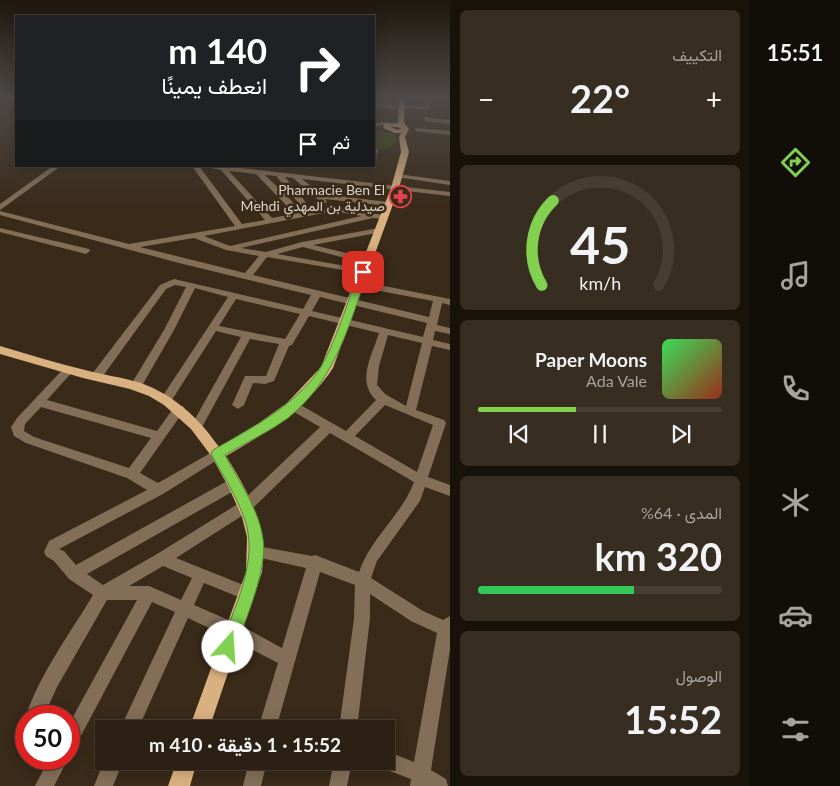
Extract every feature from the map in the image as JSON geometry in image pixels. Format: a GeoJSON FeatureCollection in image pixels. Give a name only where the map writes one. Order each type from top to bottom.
{"type":"FeatureCollection","features":[{"type":"Feature","properties":{"kind":"main road"},"geometry":{"type":"LineString","coordinates":[[218,454],[272,423],[293,406],[327,368],[368,261],[379,230],[381,217],[395,188],[405,152],[403,135]]}},
{"type":"Feature","properties":{"kind":"main road"},"geometry":{"type":"LineString","coordinates":[[0,350],[96,377],[136,386],[166,400],[197,426],[218,454],[246,506],[255,532],[257,552],[254,572],[202,720]]}},
{"type":"Feature","properties":{"kind":"main road"},"geometry":{"type":"LineString","coordinates":[[179,786],[185,770]]}},
{"type":"Feature","properties":{"kind":"street"},"geometry":{"type":"LineString","coordinates":[[196,167],[240,226]]}},
{"type":"Feature","properties":{"kind":"street"},"geometry":{"type":"LineString","coordinates":[[211,167],[450,194]]}},
{"type":"Feature","properties":{"kind":"street"},"geometry":{"type":"LineString","coordinates":[[0,208],[54,168]]}},
{"type":"Feature","properties":{"kind":"street"},"geometry":{"type":"LineString","coordinates":[[224,169],[269,220]]}},
{"type":"Feature","properties":{"kind":"street"},"geometry":{"type":"LineString","coordinates":[[258,173],[288,202],[297,214]]}},
{"type":"Feature","properties":{"kind":"street"},"geometry":{"type":"LineString","coordinates":[[279,175],[310,212]]}},
{"type":"Feature","properties":{"kind":"street"},"geometry":{"type":"LineString","coordinates":[[398,176],[450,183]]}},
{"type":"Feature","properties":{"kind":"street"},"geometry":{"type":"LineString","coordinates":[[296,177],[319,196],[328,210]]}},
{"type":"Feature","properties":{"kind":"street"},"geometry":{"type":"LineString","coordinates":[[319,196],[388,204]]}},
{"type":"Feature","properties":{"kind":"street"},"geometry":{"type":"LineString","coordinates":[[127,246],[156,243],[297,214],[334,209],[364,212],[381,217]]}},
{"type":"Feature","properties":{"kind":"street"},"geometry":{"type":"LineString","coordinates":[[0,213],[156,254],[352,301],[450,331]]}},
{"type":"Feature","properties":{"kind":"street"},"geometry":{"type":"LineString","coordinates":[[229,248],[344,221],[381,217]]}},
{"type":"Feature","properties":{"kind":"street"},"geometry":{"type":"LineString","coordinates":[[0,230],[86,251]]}},
{"type":"Feature","properties":{"kind":"street"},"geometry":{"type":"LineString","coordinates":[[248,276],[264,255],[302,245],[379,230]]}},
{"type":"Feature","properties":{"kind":"street"},"geometry":{"type":"LineString","coordinates":[[183,237],[191,236],[212,240],[218,245],[229,248],[363,272]]}},
{"type":"Feature","properties":{"kind":"street"},"geometry":{"type":"LineString","coordinates":[[156,243],[156,254]]}},
{"type":"Feature","properties":{"kind":"street"},"geometry":{"type":"LineString","coordinates":[[302,245],[368,261]]}},
{"type":"Feature","properties":{"kind":"street"},"geometry":{"type":"LineString","coordinates":[[96,377],[163,287],[174,282],[450,347]]}},
{"type":"Feature","properties":{"kind":"street"},"geometry":{"type":"LineString","coordinates":[[359,284],[450,302]]}},
{"type":"Feature","properties":{"kind":"street"},"geometry":{"type":"LineString","coordinates":[[136,386],[169,330],[192,285]]}},
{"type":"Feature","properties":{"kind":"street"},"geometry":{"type":"LineString","coordinates":[[214,328],[285,344],[290,342],[317,293]]}},
{"type":"Feature","properties":{"kind":"street"},"geometry":{"type":"LineString","coordinates":[[166,400],[234,295]]}},
{"type":"Feature","properties":{"kind":"street"},"geometry":{"type":"LineString","coordinates":[[410,411],[438,300]]}},
{"type":"Feature","properties":{"kind":"street"},"geometry":{"type":"LineString","coordinates":[[349,720],[362,618],[363,581],[380,544],[415,497],[445,424],[383,400],[375,394],[371,385],[384,332]]}},
{"type":"Feature","properties":{"kind":"street"},"geometry":{"type":"LineString","coordinates":[[197,426],[229,371],[247,335]]}},
{"type":"Feature","properties":{"kind":"street"},"geometry":{"type":"LineString","coordinates":[[229,371],[249,379],[265,380],[270,378],[285,344]]}},
{"type":"Feature","properties":{"kind":"street"},"geometry":{"type":"LineString","coordinates":[[70,370],[38,402],[19,424],[17,430],[21,435],[132,474],[158,490]]}},
{"type":"Feature","properties":{"kind":"street"},"geometry":{"type":"LineString","coordinates":[[238,405],[249,379]]}},
{"type":"Feature","properties":{"kind":"street"},"geometry":{"type":"LineString","coordinates":[[348,436],[383,400]]}},
{"type":"Feature","properties":{"kind":"street"},"geometry":{"type":"LineString","coordinates":[[38,402],[160,436]]}},
{"type":"Feature","properties":{"kind":"street"},"geometry":{"type":"LineString","coordinates":[[293,406],[348,436],[421,480],[450,491]]}},
{"type":"Feature","properties":{"kind":"street"},"geometry":{"type":"LineString","coordinates":[[132,474],[179,409]]}},
{"type":"Feature","properties":{"kind":"street"},"geometry":{"type":"LineString","coordinates":[[40,705],[47,689],[103,593],[162,559],[246,506],[329,426]]}},
{"type":"Feature","properties":{"kind":"street"},"geometry":{"type":"LineString","coordinates":[[218,454],[158,490],[50,549],[51,552],[59,556],[74,574],[103,593],[149,593],[185,607],[286,659]]}},
{"type":"Feature","properties":{"kind":"street"},"geometry":{"type":"LineString","coordinates":[[74,574],[234,484]]}},
{"type":"Feature","properties":{"kind":"street"},"geometry":{"type":"LineString","coordinates":[[257,552],[315,562],[363,581],[417,616],[449,628],[420,780]]}},
{"type":"Feature","properties":{"kind":"street"},"geometry":{"type":"LineString","coordinates":[[162,559],[246,593]]}},
{"type":"Feature","properties":{"kind":"street"},"geometry":{"type":"LineString","coordinates":[[269,720],[315,562]]}},
{"type":"Feature","properties":{"kind":"street"},"geometry":{"type":"LineString","coordinates":[[133,720],[201,574]]}},
{"type":"Feature","properties":{"kind":"street"},"geometry":{"type":"LineString","coordinates":[[80,721],[149,593]]}},
{"type":"Feature","properties":{"kind":"street"},"geometry":{"type":"LineString","coordinates":[[395,765],[420,780],[439,786]]}},
{"type":"Feature","properties":{"kind":"street"},"geometry":{"type":"LineString","coordinates":[[44,786],[53,770]]}},
{"type":"Feature","properties":{"kind":"street"},"geometry":{"type":"LineString","coordinates":[[103,786],[110,770]]}},
{"type":"Feature","properties":{"kind":"street"},"geometry":{"type":"LineString","coordinates":[[252,786],[256,770]]}},
{"type":"Feature","properties":{"kind":"street"},"geometry":{"type":"LineString","coordinates":[[338,786],[341,770]]}},
{"type":"Feature","properties":{"kind":"green space"},"geometry":{"type":"Polygon","coordinates":[[[375,135],[394,135],[399,141],[383,150],[375,151],[375,135]]]}},
{"type":"Feature","properties":{"kind":"place","name":"Pharmacie Ben El Mehdi صيدلية بن المهدي"},"geometry":{"type":"Point","coordinates":[401,197]}},
{"type":"Feature","properties":{"kind":"route"},"geometry":{"type":"LineString","coordinates":[[228,647],[254,572],[257,541],[252,520],[246,506],[218,454],[283,415],[319,379],[327,368],[363,272]]}}]}
